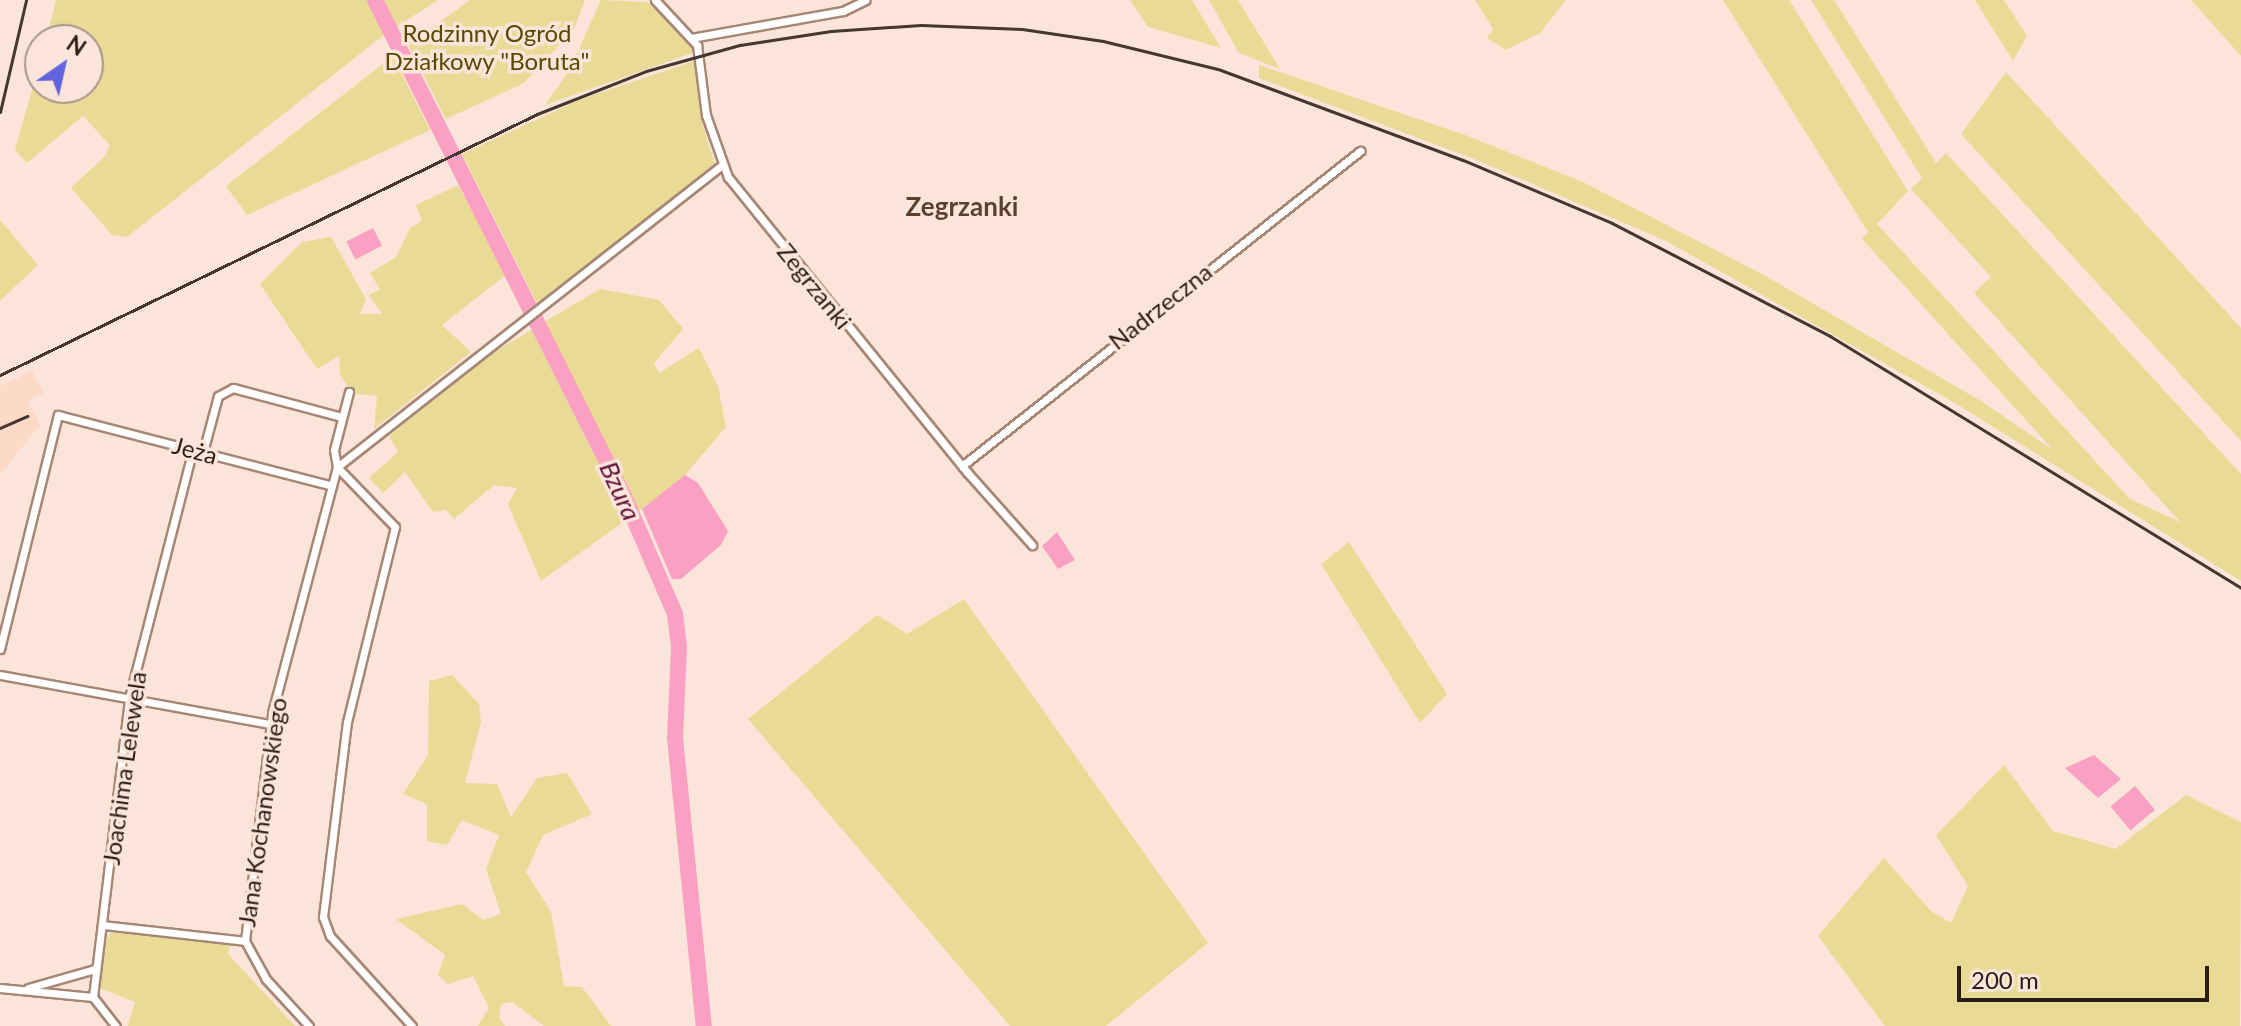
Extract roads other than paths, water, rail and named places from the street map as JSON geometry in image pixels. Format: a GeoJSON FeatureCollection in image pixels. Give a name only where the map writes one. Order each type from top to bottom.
{"type":"FeatureCollection","features":[{"type":"Feature","properties":{"kind":"street","name":"Zegrzanki"},"geometry":{"type":"LineString","coordinates":[[655,0],[691,38],[702,61],[706,115],[722,165],[962,466],[1032,545]]}},
{"type":"Feature","properties":{"kind":"street"},"geometry":{"type":"LineString","coordinates":[[691,38],[843,11],[866,0]]}},
{"type":"Feature","properties":{"kind":"street","name":"Nadrzeczna"},"geometry":{"type":"LineString","coordinates":[[962,466],[1360,151]]}},
{"type":"Feature","properties":{"kind":"street"},"geometry":{"type":"LineString","coordinates":[[412,1026],[330,936],[323,917],[347,722],[395,527],[337,467],[722,165]]}},
{"type":"Feature","properties":{"kind":"street"},"geometry":{"type":"LineString","coordinates":[[203,452],[218,396],[233,388],[342,417]]}},
{"type":"Feature","properties":{"kind":"street","name":"Jana Kochanowskiego"},"geometry":{"type":"LineString","coordinates":[[309,1026],[266,979],[245,941],[270,724],[337,467],[334,450],[349,392]]}},
{"type":"Feature","properties":{"kind":"street","name":"Jeża"},"geometry":{"type":"LineString","coordinates":[[0,649],[58,415],[332,486]]}},
{"type":"Feature","properties":{"kind":"street","name":"Joachima Lelewela"},"geometry":{"type":"LineString","coordinates":[[93,997],[129,698],[193,449]]}},
{"type":"Feature","properties":{"kind":"street"},"geometry":{"type":"LineString","coordinates":[[0,675],[270,724]]}},
{"type":"Feature","properties":{"kind":"street"},"geometry":{"type":"LineString","coordinates":[[103,925],[245,941]]}},
{"type":"Feature","properties":{"kind":"street"},"geometry":{"type":"LineString","coordinates":[[22,989],[95,969]]}},
{"type":"Feature","properties":{"kind":"street"},"geometry":{"type":"LineString","coordinates":[[0,988],[93,997],[116,1026]]}},
{"type":"Feature","properties":{"kind":"waterway","name":"Bzura"},"geometry":{"type":"LineString","coordinates":[[375,0],[624,496],[675,614],[679,647],[675,738],[704,1026]]}},
{"type":"Feature","properties":{"kind":"railway"},"geometry":{"type":"LineString","coordinates":[[0,112],[26,0]]}},
{"type":"Feature","properties":{"kind":"railway"},"geometry":{"type":"LineString","coordinates":[[0,375],[537,114],[646,71],[740,45],[831,31],[921,25],[1022,29],[1103,41],[1218,69],[1463,160],[1612,223],[1830,336],[2241,588]]}},
{"type":"Feature","properties":{"kind":"railway"},"geometry":{"type":"LineString","coordinates":[[0,428],[27,416]]}},
{"type":"Feature","properties":{"kind":"district","name":"Zegrzanki"},"geometry":{"type":"Point","coordinates":[962,207]}},
{"type":"Feature","properties":{"kind":"park label","name":"Rodzinny Ogród Działkowy \"Boruta\""},"geometry":{"type":"Point","coordinates":[487,47]}}]}
